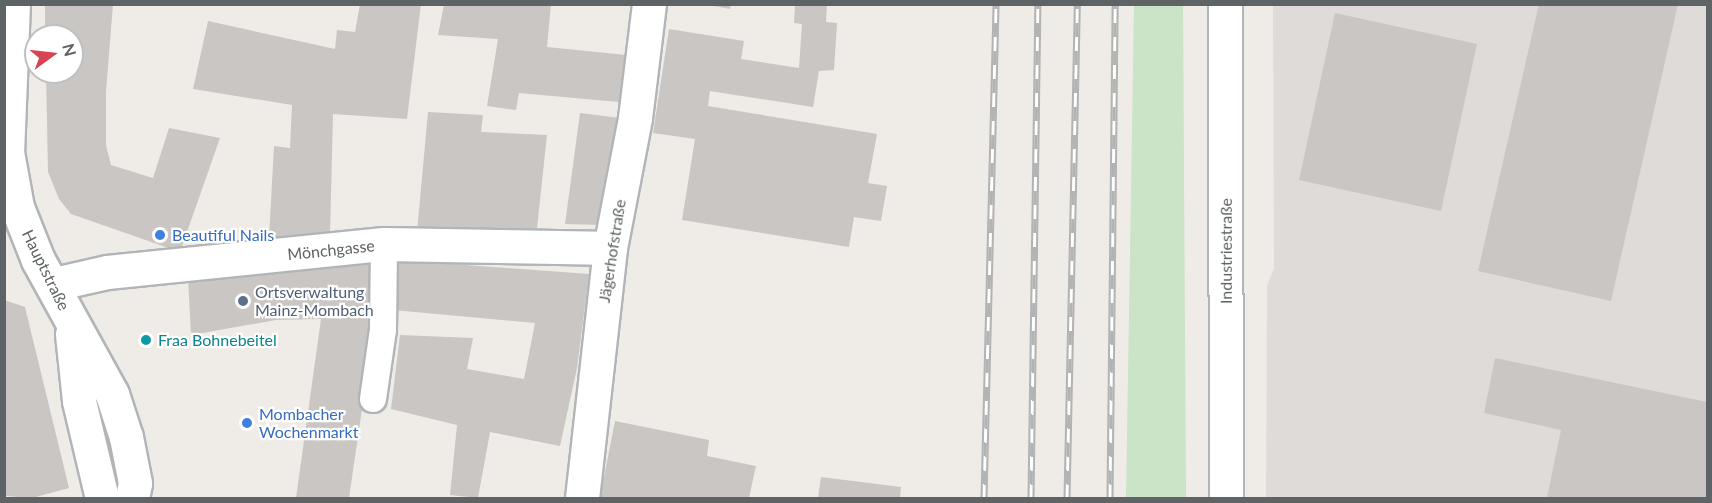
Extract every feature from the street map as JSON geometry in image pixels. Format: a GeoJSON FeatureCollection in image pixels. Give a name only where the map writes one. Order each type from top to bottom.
{"type":"FeatureCollection","features":[{"type":"Feature","properties":{"kind":"street","name":"Hauptstraße"},"geometry":{"type":"LineString","coordinates":[[13,4],[7,111],[8,178],[26,232],[71,321],[112,394],[129,448],[135,483],[132,498]]}},
{"type":"Feature","properties":{"kind":"street","name":"Jägerhofstraße"},"geometry":{"type":"LineString","coordinates":[[582,498],[610,248],[635,118],[649,4]]}},
{"type":"Feature","properties":{"kind":"street","name":"Industriestraße"},"geometry":{"type":"LineString","coordinates":[[1225,4],[1226,498]]}},
{"type":"Feature","properties":{"kind":"street","name":"Mönchgasse"},"geometry":{"type":"LineString","coordinates":[[54,284],[107,272],[384,244],[610,248]]}},
{"type":"Feature","properties":{"kind":"street","name":"Hauptstraße"},"geometry":{"type":"LineString","coordinates":[[71,321],[80,401],[102,498]]}},
{"type":"Feature","properties":{"kind":"lane"},"geometry":{"type":"LineString","coordinates":[[373,399],[383,330],[384,244]]}},
{"type":"Feature","properties":{"kind":"shaded area"},"geometry":{"type":"Polygon","coordinates":[[[1273,5],[1707,5],[1707,498],[1266,498],[1267,286],[1274,268],[1273,5]]]}},
{"type":"Feature","properties":{"kind":"green space"},"geometry":{"type":"Polygon","coordinates":[[[1134,5],[1183,5],[1186,498],[1126,498],[1134,5]]]}},
{"type":"Feature","properties":{"kind":"building"},"geometry":{"type":"Polygon","coordinates":[[[45,4],[113,4],[106,92],[106,145],[111,165],[153,178],[169,128],[220,138],[180,252],[71,214],[59,199],[48,172],[46,84],[84,84],[84,24],[45,24],[45,4]]]}},
{"type":"Feature","properties":{"kind":"building"},"geometry":{"type":"Polygon","coordinates":[[[360,4],[421,4],[407,119],[333,114],[330,235],[269,237],[274,146],[290,148],[292,105],[193,89],[208,21],[335,49],[337,30],[355,32],[360,4]]]}},
{"type":"Feature","properties":{"kind":"building"},"geometry":{"type":"Polygon","coordinates":[[[444,4],[551,4],[547,47],[626,55],[619,102],[519,93],[516,110],[487,106],[498,39],[438,35],[444,4]]]}},
{"type":"Feature","properties":{"kind":"building"},"geometry":{"type":"Polygon","coordinates":[[[704,4],[731,4],[730,9],[704,4]]]}},
{"type":"Feature","properties":{"kind":"building"},"geometry":{"type":"Polygon","coordinates":[[[795,4],[827,4],[826,22],[837,23],[834,70],[819,71],[813,107],[710,91],[708,106],[877,134],[868,183],[887,186],[881,221],[854,217],[849,247],[682,220],[695,139],[653,133],[669,29],[744,41],[741,59],[799,68],[802,24],[794,23],[795,4]]]}},
{"type":"Feature","properties":{"kind":"building"},"geometry":{"type":"Polygon","coordinates":[[[1539,4],[1678,4],[1611,301],[1478,271],[1539,4]]]}},
{"type":"Feature","properties":{"kind":"building"},"geometry":{"type":"Polygon","coordinates":[[[1335,13],[1477,44],[1441,211],[1299,180],[1335,13]]]}},
{"type":"Feature","properties":{"kind":"building"},"geometry":{"type":"Polygon","coordinates":[[[428,112],[483,115],[481,132],[547,135],[537,228],[417,232],[428,112]]]}},
{"type":"Feature","properties":{"kind":"building"},"geometry":{"type":"Polygon","coordinates":[[[580,113],[620,118],[603,225],[565,224],[580,113]]]}},
{"type":"Feature","properties":{"kind":"building"},"geometry":{"type":"Polygon","coordinates":[[[396,260],[589,274],[577,368],[560,446],[490,432],[478,498],[450,495],[457,425],[391,409],[400,335],[473,338],[467,369],[524,379],[535,323],[393,310],[396,260]]]}},
{"type":"Feature","properties":{"kind":"building"},"geometry":{"type":"Polygon","coordinates":[[[375,263],[374,327],[349,498],[296,498],[321,319],[276,320],[191,335],[188,278],[280,265],[375,263]]]}},
{"type":"Feature","properties":{"kind":"building"},"geometry":{"type":"Polygon","coordinates":[[[4,300],[25,307],[69,488],[32,498],[4,496],[4,300]]]}},
{"type":"Feature","properties":{"kind":"building"},"geometry":{"type":"Polygon","coordinates":[[[1495,358],[1707,402],[1707,498],[1547,498],[1561,430],[1484,413],[1495,358]]]}},
{"type":"Feature","properties":{"kind":"building"},"geometry":{"type":"Polygon","coordinates":[[[615,421],[709,440],[707,456],[756,466],[749,498],[588,498],[589,490],[601,492],[615,421]]]}},
{"type":"Feature","properties":{"kind":"building"},"geometry":{"type":"Polygon","coordinates":[[[821,477],[901,487],[900,498],[818,498],[821,477]]]}},
{"type":"Feature","properties":{"kind":"railway"},"geometry":{"type":"LineString","coordinates":[[984,498],[996,4]]}},
{"type":"Feature","properties":{"kind":"railway"},"geometry":{"type":"LineString","coordinates":[[1031,498],[1038,4]]}},
{"type":"Feature","properties":{"kind":"railway"},"geometry":{"type":"LineString","coordinates":[[1067,498],[1077,4]]}},
{"type":"Feature","properties":{"kind":"railway"},"geometry":{"type":"LineString","coordinates":[[1110,498],[1115,4]]}},
{"type":"Feature","properties":{"kind":"place","name":"Beautiful Nails"},"geometry":{"type":"Point","coordinates":[160,235]}},
{"type":"Feature","properties":{"kind":"place","name":"Ortsverwaltung Mainz-Mombach"},"geometry":{"type":"Point","coordinates":[243,301]}},
{"type":"Feature","properties":{"kind":"place","name":"Fraa Bohnebeitel"},"geometry":{"type":"Point","coordinates":[146,340]}},
{"type":"Feature","properties":{"kind":"place","name":"Mombacher Wochenmarkt"},"geometry":{"type":"Point","coordinates":[247,423]}}]}
